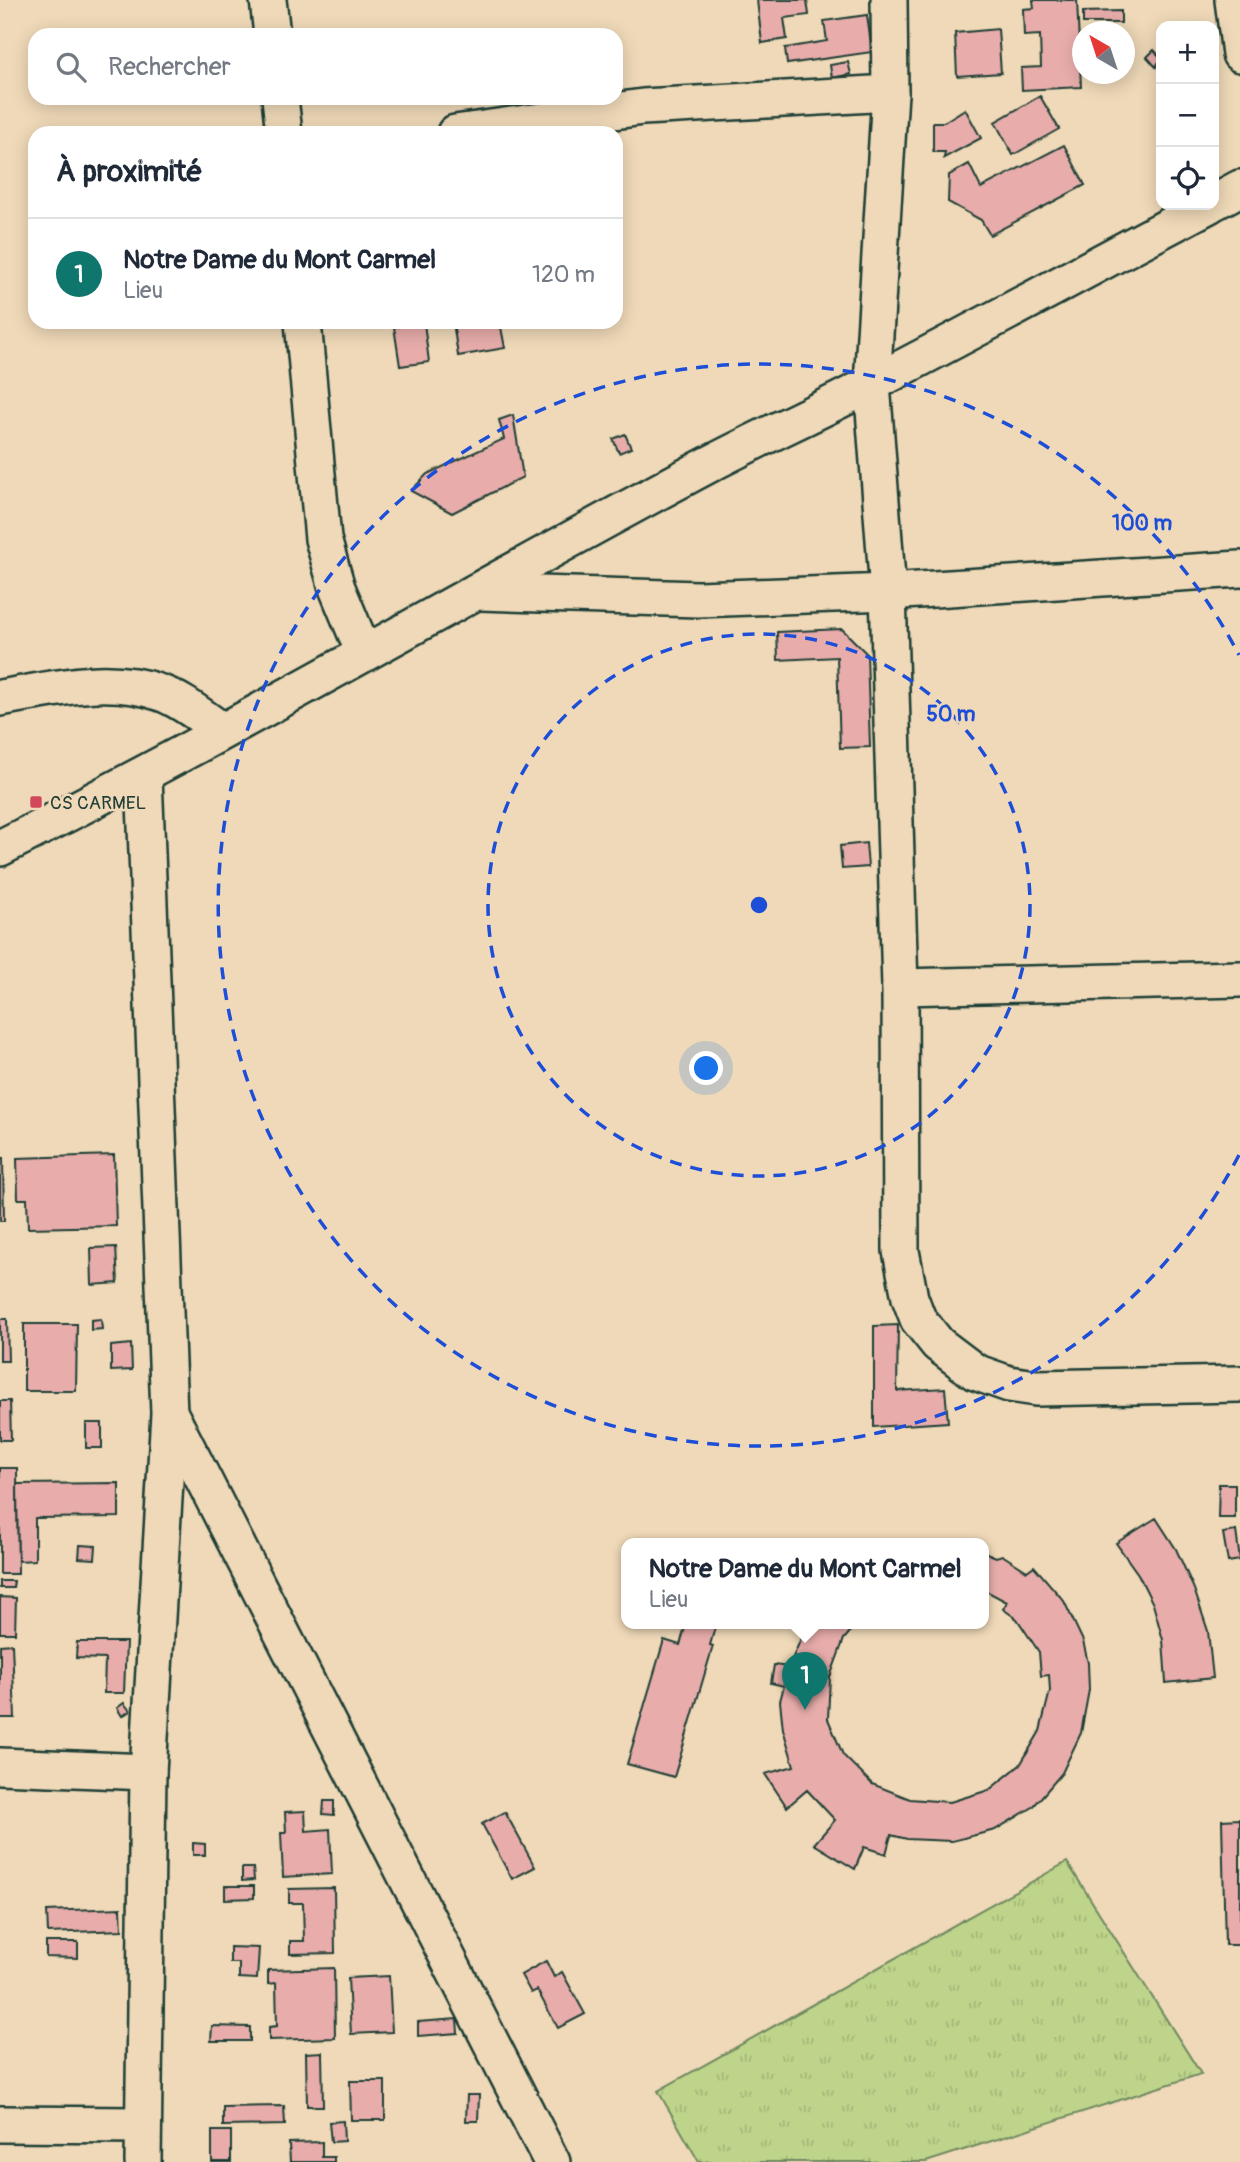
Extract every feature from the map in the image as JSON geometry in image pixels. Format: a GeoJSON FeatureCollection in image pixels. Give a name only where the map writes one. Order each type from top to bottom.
{"type":"FeatureCollection","features":[{"type":"Feature","properties":{"kind":"street"},"geometry":{"type":"LineString","coordinates":[[268,0],[271,28]]}},
{"type":"Feature","properties":{"kind":"street"},"geometry":{"type":"LineString","coordinates":[[889,0],[890,93],[872,384],[888,592],[900,987],[901,1251],[910,1298],[926,1330],[938,1344],[975,1372],[1009,1384],[1036,1388],[1240,1384]]}},
{"type":"Feature","properties":{"kind":"street"},"geometry":{"type":"LineString","coordinates":[[1233,0],[1240,54]]}},
{"type":"Feature","properties":{"kind":"street"},"geometry":{"type":"LineString","coordinates":[[506,126],[643,107],[890,93]]}},
{"type":"Feature","properties":{"kind":"street"},"geometry":{"type":"LineString","coordinates":[[281,105],[283,126]]}},
{"type":"Feature","properties":{"kind":"street"},"geometry":{"type":"LineString","coordinates":[[1219,199],[1240,188]]}},
{"type":"Feature","properties":{"kind":"street"},"geometry":{"type":"LineString","coordinates":[[0,848],[144,776],[221,730],[480,592],[709,464],[872,384],[1200,210]]}},
{"type":"Feature","properties":{"kind":"street"},"geometry":{"type":"LineString","coordinates":[[304,329],[323,539],[337,588],[364,653]]}},
{"type":"Feature","properties":{"kind":"street"},"geometry":{"type":"LineString","coordinates":[[480,592],[698,599],[888,592],[1240,569]]}},
{"type":"Feature","properties":{"kind":"street"},"geometry":{"type":"LineString","coordinates":[[0,698],[86,683],[127,685],[163,693],[221,730]]}},
{"type":"Feature","properties":{"kind":"street"},"geometry":{"type":"LineString","coordinates":[[143,2162],[148,1772],[169,1413],[144,776]]}},
{"type":"Feature","properties":{"kind":"street"},"geometry":{"type":"LineString","coordinates":[[900,987],[1240,979]]}},
{"type":"Feature","properties":{"kind":"street"},"geometry":{"type":"LineString","coordinates":[[169,1413],[551,2161]]}},
{"type":"Feature","properties":{"kind":"street"},"geometry":{"type":"LineString","coordinates":[[0,1766],[148,1772]]}},
{"type":"Feature","properties":{"kind":"street"},"geometry":{"type":"LineString","coordinates":[[0,2124],[142,2125]]}},
{"type":"Feature","properties":{"kind":"green space"},"geometry":{"type":"Polygon","coordinates":[[[1067,1862],[1201,2074],[926,2162],[699,2162],[658,2091],[1067,1862]]]}},
{"type":"Feature","properties":{"kind":"building"},"geometry":{"type":"Polygon","coordinates":[[[757,0],[807,0],[809,15],[784,18],[787,39],[762,43],[757,0]]]}},
{"type":"Feature","properties":{"kind":"building"},"geometry":{"type":"Polygon","coordinates":[[[1033,0],[1077,0],[1078,21],[1072,21],[1072,84],[1081,84],[1081,87],[1022,90],[1021,68],[1041,67],[1040,35],[1024,36],[1023,9],[1034,8],[1033,0]]]}},
{"type":"Feature","properties":{"kind":"building"},"geometry":{"type":"Polygon","coordinates":[[[1121,11],[1121,21],[1083,21],[1083,12],[1121,11]]]}},
{"type":"Feature","properties":{"kind":"building"},"geometry":{"type":"Polygon","coordinates":[[[867,15],[872,52],[787,64],[785,48],[827,41],[824,21],[867,15]]]}},
{"type":"Feature","properties":{"kind":"building"},"geometry":{"type":"Polygon","coordinates":[[[998,29],[1001,73],[957,76],[955,33],[998,29]]]}},
{"type":"Feature","properties":{"kind":"building"},"geometry":{"type":"Polygon","coordinates":[[[1154,50],[1156,67],[1147,57],[1154,50]]]}},
{"type":"Feature","properties":{"kind":"building"},"geometry":{"type":"Polygon","coordinates":[[[848,62],[851,74],[832,78],[830,65],[848,62]]]}},
{"type":"Feature","properties":{"kind":"building"},"geometry":{"type":"Polygon","coordinates":[[[1040,96],[1059,129],[1013,155],[995,122],[1040,96]]]}},
{"type":"Feature","properties":{"kind":"building"},"geometry":{"type":"Polygon","coordinates":[[[965,109],[981,138],[944,158],[945,152],[933,152],[933,122],[944,122],[965,109]]]}},
{"type":"Feature","properties":{"kind":"building"},"geometry":{"type":"Polygon","coordinates":[[[1064,145],[1085,185],[990,235],[981,220],[948,202],[949,175],[969,164],[981,188],[1064,145]]]}},
{"type":"Feature","properties":{"kind":"building"},"geometry":{"type":"Polygon","coordinates":[[[394,329],[425,329],[429,362],[400,366],[394,329]]]}},
{"type":"Feature","properties":{"kind":"building"},"geometry":{"type":"Polygon","coordinates":[[[454,329],[501,329],[505,348],[458,356],[454,329]]]}},
{"type":"Feature","properties":{"kind":"building"},"geometry":{"type":"Polygon","coordinates":[[[513,415],[523,477],[452,513],[411,491],[427,474],[504,439],[499,420],[513,415]]]}},
{"type":"Feature","properties":{"kind":"building"},"geometry":{"type":"Polygon","coordinates":[[[625,434],[631,448],[619,453],[613,439],[625,434]]]}},
{"type":"Feature","properties":{"kind":"building"},"geometry":{"type":"Polygon","coordinates":[[[842,629],[867,654],[870,747],[840,748],[837,657],[778,660],[777,632],[842,629]]]}},
{"type":"Feature","properties":{"kind":"building"},"geometry":{"type":"Polygon","coordinates":[[[866,843],[868,867],[842,869],[840,846],[866,843]]]}},
{"type":"Feature","properties":{"kind":"building"},"geometry":{"type":"Polygon","coordinates":[[[114,1155],[116,1226],[28,1228],[27,1199],[18,1199],[17,1158],[114,1155]]]}},
{"type":"Feature","properties":{"kind":"building"},"geometry":{"type":"Polygon","coordinates":[[[0,1158],[3,1158],[4,1221],[0,1221],[0,1158]]]}},
{"type":"Feature","properties":{"kind":"building"},"geometry":{"type":"Polygon","coordinates":[[[116,1247],[118,1283],[92,1285],[91,1248],[116,1247]]]}},
{"type":"Feature","properties":{"kind":"building"},"geometry":{"type":"Polygon","coordinates":[[[0,1319],[7,1319],[8,1361],[0,1361],[0,1319]]]}},
{"type":"Feature","properties":{"kind":"building"},"geometry":{"type":"Polygon","coordinates":[[[101,1319],[102,1329],[91,1330],[91,1320],[101,1319]]]}},
{"type":"Feature","properties":{"kind":"building"},"geometry":{"type":"Polygon","coordinates":[[[24,1324],[77,1324],[76,1391],[24,1391],[24,1324]]]}},
{"type":"Feature","properties":{"kind":"building"},"geometry":{"type":"Polygon","coordinates":[[[898,1325],[897,1391],[945,1388],[948,1422],[874,1427],[874,1326],[898,1325]]]}},
{"type":"Feature","properties":{"kind":"building"},"geometry":{"type":"Polygon","coordinates":[[[131,1344],[132,1370],[111,1371],[111,1346],[131,1344]]]}},
{"type":"Feature","properties":{"kind":"building"},"geometry":{"type":"Polygon","coordinates":[[[0,1401],[10,1401],[11,1440],[0,1440],[0,1401]]]}},
{"type":"Feature","properties":{"kind":"building"},"geometry":{"type":"Polygon","coordinates":[[[86,1423],[102,1423],[102,1448],[86,1448],[86,1423]]]}},
{"type":"Feature","properties":{"kind":"building"},"geometry":{"type":"Polygon","coordinates":[[[0,1468],[17,1468],[18,1574],[0,1574],[0,1468]]]}},
{"type":"Feature","properties":{"kind":"building"},"geometry":{"type":"Polygon","coordinates":[[[119,1483],[119,1517],[35,1518],[35,1560],[18,1561],[17,1484],[119,1483]]]}},
{"type":"Feature","properties":{"kind":"building"},"geometry":{"type":"Polygon","coordinates":[[[1219,1484],[1235,1484],[1235,1518],[1218,1518],[1219,1484]]]}},
{"type":"Feature","properties":{"kind":"building"},"geometry":{"type":"Polygon","coordinates":[[[1156,1518],[1176,1549],[1194,1589],[1208,1631],[1213,1678],[1166,1683],[1163,1640],[1153,1604],[1138,1574],[1116,1543],[1156,1518]]]}},
{"type":"Feature","properties":{"kind":"building"},"geometry":{"type":"Polygon","coordinates":[[[1236,1531],[1240,1560],[1228,1562],[1223,1533],[1236,1531]]]}},
{"type":"Feature","properties":{"kind":"building"},"geometry":{"type":"Polygon","coordinates":[[[80,1545],[96,1546],[95,1559],[79,1558],[80,1545]]]}},
{"type":"Feature","properties":{"kind":"building"},"geometry":{"type":"Polygon","coordinates":[[[989,1554],[996,1557],[1002,1555],[1027,1571],[1034,1566],[1064,1601],[1083,1641],[1088,1663],[1089,1690],[1081,1733],[1062,1773],[1033,1807],[995,1830],[952,1841],[907,1839],[891,1835],[886,1854],[864,1847],[855,1869],[814,1844],[835,1820],[807,1790],[787,1807],[765,1774],[794,1766],[783,1729],[780,1701],[784,1686],[771,1683],[774,1665],[789,1667],[805,1629],[853,1629],[844,1639],[830,1677],[828,1719],[843,1755],[872,1784],[910,1799],[950,1802],[989,1790],[1020,1765],[1040,1731],[1050,1691],[1049,1675],[1041,1676],[1039,1652],[1017,1619],[1003,1609],[1007,1602],[989,1593],[989,1554]]]}},
{"type":"Feature","properties":{"kind":"building"},"geometry":{"type":"Polygon","coordinates":[[[0,1581],[14,1581],[13,1588],[0,1588],[0,1581]]]}},
{"type":"Feature","properties":{"kind":"building"},"geometry":{"type":"Polygon","coordinates":[[[0,1597],[16,1598],[15,1633],[0,1633],[0,1597]]]}},
{"type":"Feature","properties":{"kind":"building"},"geometry":{"type":"Polygon","coordinates":[[[685,1629],[715,1629],[710,1645],[713,1646],[674,1777],[627,1764],[664,1640],[680,1645],[685,1629]]]}},
{"type":"Feature","properties":{"kind":"building"},"geometry":{"type":"Polygon","coordinates":[[[77,1642],[126,1642],[124,1693],[104,1693],[105,1659],[76,1658],[77,1642]]]}},
{"type":"Feature","properties":{"kind":"building"},"geometry":{"type":"Polygon","coordinates":[[[12,1644],[15,1718],[0,1718],[0,1645],[12,1644]]]}},
{"type":"Feature","properties":{"kind":"building"},"geometry":{"type":"Polygon","coordinates":[[[124,1703],[130,1711],[122,1716],[117,1708],[124,1703]]]}},
{"type":"Feature","properties":{"kind":"building"},"geometry":{"type":"Polygon","coordinates":[[[324,1801],[334,1801],[334,1815],[323,1814],[324,1801]]]}},
{"type":"Feature","properties":{"kind":"building"},"geometry":{"type":"Polygon","coordinates":[[[305,1811],[306,1831],[330,1829],[332,1874],[283,1877],[281,1833],[286,1833],[285,1812],[305,1811]]]}},
{"type":"Feature","properties":{"kind":"building"},"geometry":{"type":"Polygon","coordinates":[[[505,1812],[535,1867],[512,1879],[482,1824],[505,1812]]]}},
{"type":"Feature","properties":{"kind":"building"},"geometry":{"type":"Polygon","coordinates":[[[1240,1819],[1240,1945],[1225,1945],[1222,1820],[1240,1819]]]}},
{"type":"Feature","properties":{"kind":"building"},"geometry":{"type":"Polygon","coordinates":[[[193,1843],[205,1844],[205,1855],[193,1855],[193,1843]]]}},
{"type":"Feature","properties":{"kind":"building"},"geometry":{"type":"Polygon","coordinates":[[[242,1868],[253,1868],[254,1880],[242,1881],[242,1868]]]}},
{"type":"Feature","properties":{"kind":"building"},"geometry":{"type":"Polygon","coordinates":[[[225,1886],[254,1886],[254,1898],[225,1899],[225,1886]]]}},
{"type":"Feature","properties":{"kind":"building"},"geometry":{"type":"Polygon","coordinates":[[[334,1888],[335,1953],[290,1954],[290,1941],[304,1941],[303,1903],[289,1903],[289,1889],[334,1888]]]}},
{"type":"Feature","properties":{"kind":"building"},"geometry":{"type":"Polygon","coordinates":[[[121,1908],[122,1930],[48,1933],[47,1911],[121,1908]]]}},
{"type":"Feature","properties":{"kind":"building"},"geometry":{"type":"Polygon","coordinates":[[[46,1942],[78,1942],[78,1958],[46,1957],[46,1942]]]}},
{"type":"Feature","properties":{"kind":"building"},"geometry":{"type":"Polygon","coordinates":[[[230,1947],[259,1948],[257,1979],[239,1978],[239,1963],[230,1963],[230,1947]]]}},
{"type":"Feature","properties":{"kind":"building"},"geometry":{"type":"Polygon","coordinates":[[[546,1961],[554,1977],[562,1972],[585,2014],[558,2028],[537,1990],[531,1993],[521,1975],[546,1961]]]}},
{"type":"Feature","properties":{"kind":"building"},"geometry":{"type":"Polygon","coordinates":[[[334,1968],[335,2038],[269,2040],[269,2027],[277,2026],[276,1983],[268,1984],[268,1970],[334,1968]]]}},
{"type":"Feature","properties":{"kind":"building"},"geometry":{"type":"Polygon","coordinates":[[[389,1976],[392,2032],[351,2034],[348,1978],[389,1976]]]}},
{"type":"Feature","properties":{"kind":"building"},"geometry":{"type":"Polygon","coordinates":[[[457,2019],[458,2033],[418,2036],[418,2022],[457,2019]]]}},
{"type":"Feature","properties":{"kind":"building"},"geometry":{"type":"Polygon","coordinates":[[[212,2026],[250,2027],[250,2041],[211,2041],[212,2026]]]}},
{"type":"Feature","properties":{"kind":"building"},"geometry":{"type":"Polygon","coordinates":[[[322,2052],[323,2106],[307,2106],[306,2053],[322,2052]]]}},
{"type":"Feature","properties":{"kind":"building"},"geometry":{"type":"Polygon","coordinates":[[[350,2081],[385,2081],[385,2120],[351,2120],[350,2081]]]}},
{"type":"Feature","properties":{"kind":"building"},"geometry":{"type":"Polygon","coordinates":[[[467,2095],[479,2095],[478,2121],[466,2121],[467,2095]]]}},
{"type":"Feature","properties":{"kind":"building"},"geometry":{"type":"Polygon","coordinates":[[[284,2106],[285,2125],[223,2126],[223,2107],[284,2106]]]}},
{"type":"Feature","properties":{"kind":"building"},"geometry":{"type":"Polygon","coordinates":[[[343,2121],[344,2141],[331,2142],[329,2122],[343,2121]]]}},
{"type":"Feature","properties":{"kind":"building"},"geometry":{"type":"Polygon","coordinates":[[[212,2131],[231,2131],[231,2162],[212,2162],[212,2131]]]}},
{"type":"Feature","properties":{"kind":"building"},"geometry":{"type":"Polygon","coordinates":[[[322,2142],[322,2157],[334,2157],[334,2162],[290,2162],[289,2143],[322,2142]]]}},
{"type":"Feature","properties":{"kind":"place","name":"CS CARMEL"},"geometry":{"type":"Point","coordinates":[36,802]}},
{"type":"Feature","properties":{"kind":"place","name":"Notre Dame du Mont Carmel"},"geometry":{"type":"Point","coordinates":[805,1710]}}]}
